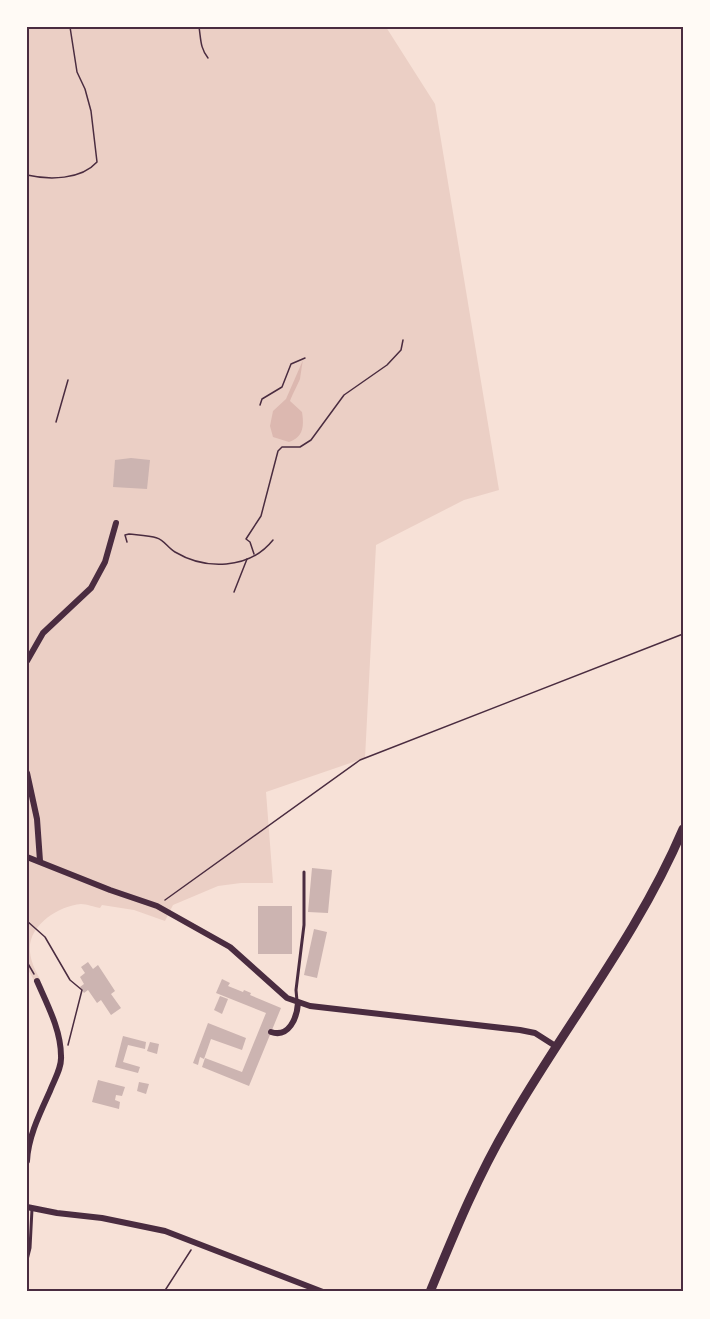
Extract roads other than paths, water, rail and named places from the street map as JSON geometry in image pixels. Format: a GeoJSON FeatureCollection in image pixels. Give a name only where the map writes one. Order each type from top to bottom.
{"type":"FeatureCollection","features":[{"type":"Feature","properties":{"kind":"main road"},"geometry":{"type":"LineString","coordinates":[[430,1292],[483,1170],[510,1121],[631,932],[669,862],[683,829]]}},
{"type":"Feature","properties":{"kind":"street"},"geometry":{"type":"LineString","coordinates":[[27,661],[43,633],[91,588],[105,562],[116,523]]}},
{"type":"Feature","properties":{"kind":"street"},"geometry":{"type":"LineString","coordinates":[[27,773],[37,819],[40,861]]}},
{"type":"Feature","properties":{"kind":"street"},"geometry":{"type":"LineString","coordinates":[[27,857],[157,906],[230,947],[278,991],[298,1003],[520,1030],[535,1033],[557,1047]]}},
{"type":"Feature","properties":{"kind":"street"},"geometry":{"type":"LineString","coordinates":[[27,1161],[33,1130],[62,1058],[52,1017],[38,981]]}},
{"type":"Feature","properties":{"kind":"street"},"geometry":{"type":"LineString","coordinates":[[271,1032],[280,1034],[286,1031],[296,1015],[298,1003]]}},
{"type":"Feature","properties":{"kind":"street"},"geometry":{"type":"LineString","coordinates":[[29,1208],[147,1226],[323,1292]]}},
{"type":"Feature","properties":{"kind":"lane"},"geometry":{"type":"LineString","coordinates":[[298,1003],[296,990],[304,925],[304,872]]}},
{"type":"Feature","properties":{"kind":"lane"},"geometry":{"type":"LineString","coordinates":[[27,1260],[30,1248],[29,1208]]}}]}
